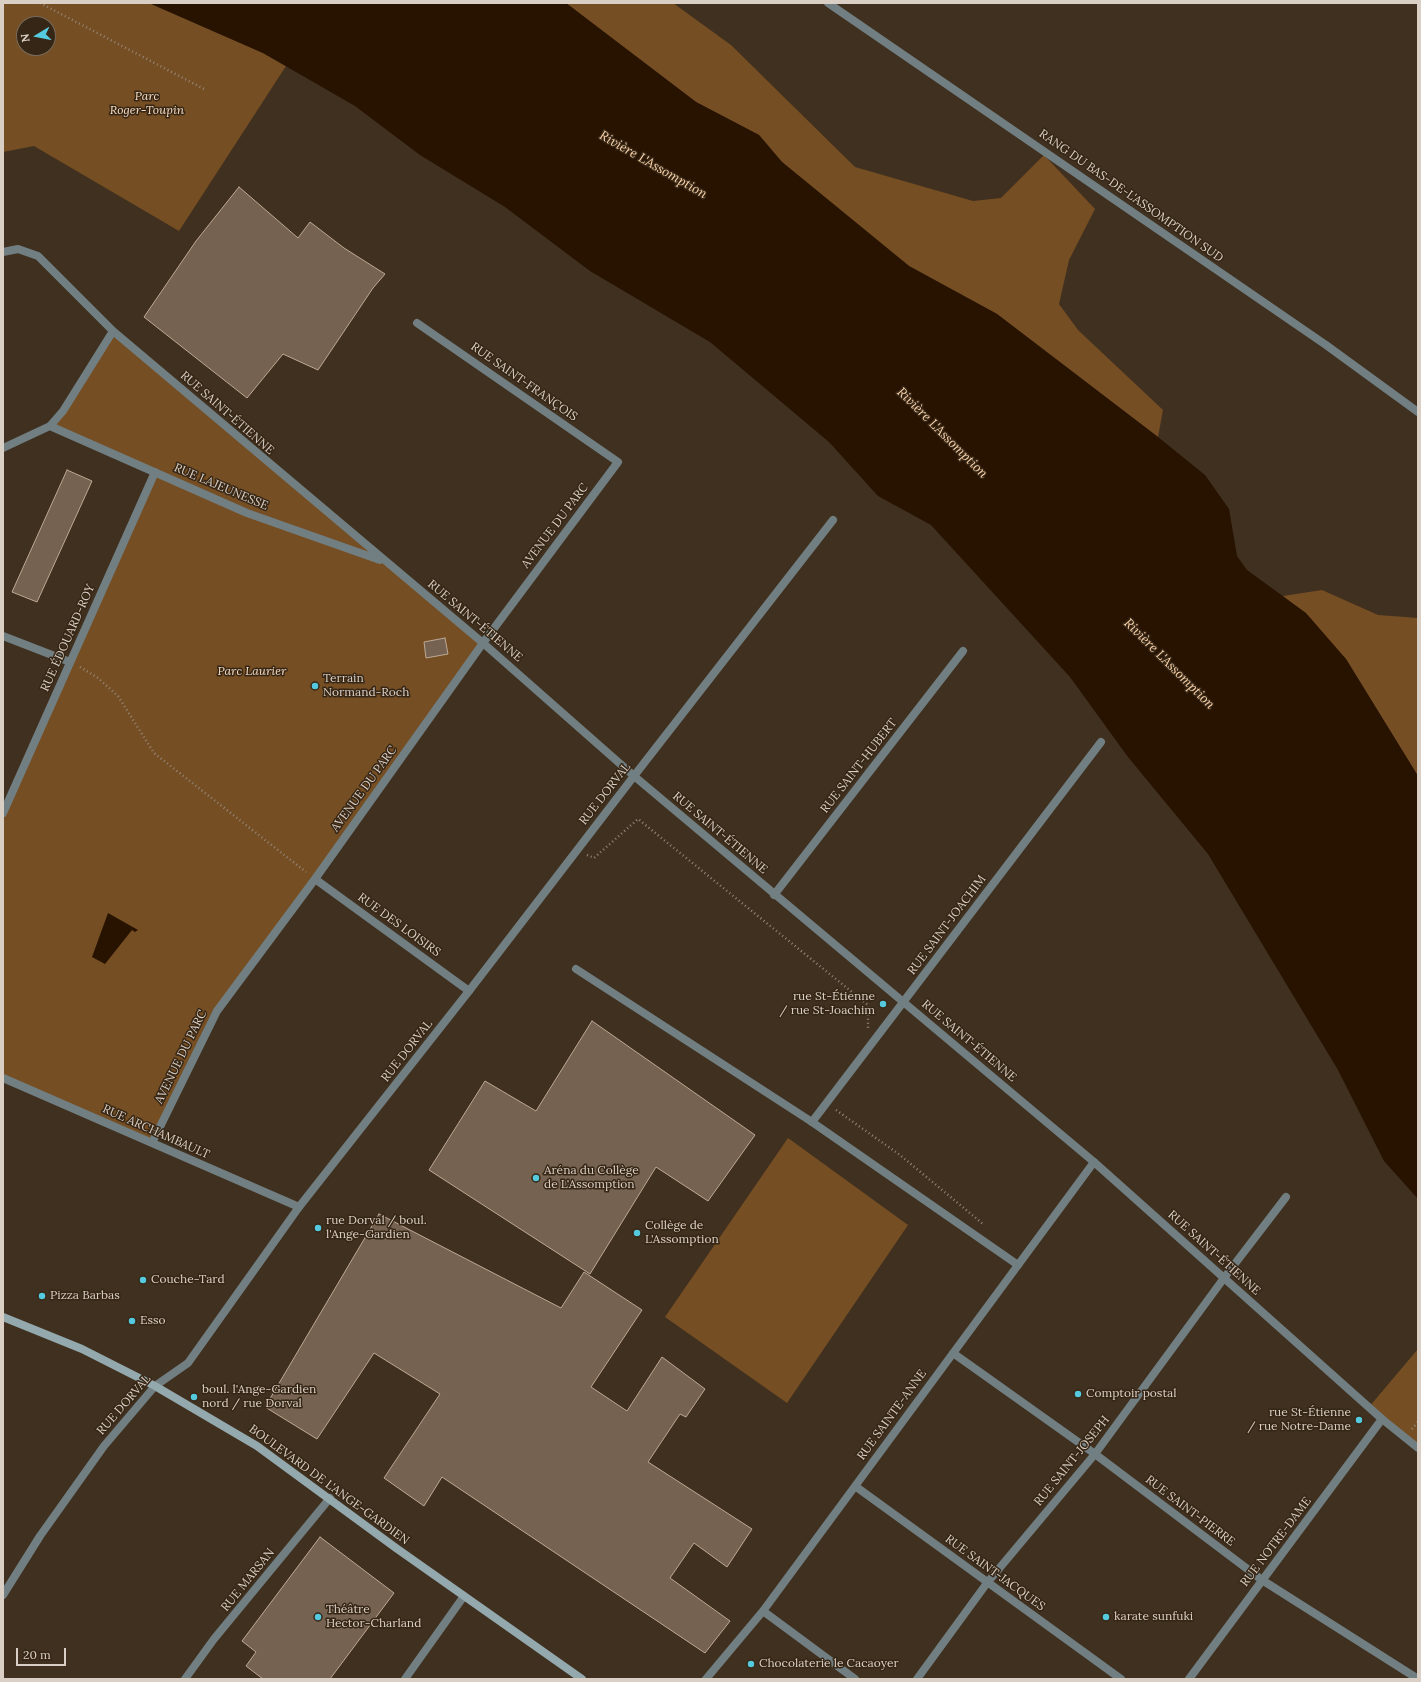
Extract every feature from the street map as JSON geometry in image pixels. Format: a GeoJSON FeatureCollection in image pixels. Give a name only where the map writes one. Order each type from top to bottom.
{"type":"FeatureCollection","features":[{"type":"Feature","properties":{"kind":"main road","name":"BOULEVARD DE L'ANGE-GARDIEN"},"geometry":{"type":"LineString","coordinates":[[3,1317],[82,1349],[154,1386],[258,1446],[464,1596],[582,1679]]}},
{"type":"Feature","properties":{"kind":"street","name":"RANG DU BAS-DE-L'ASSOMPTION SUD"},"geometry":{"type":"LineString","coordinates":[[828,3],[1320,341],[1418,412]]}},
{"type":"Feature","properties":{"kind":"street","name":"RUE SAINT-ÉTIENNE"},"geometry":{"type":"LineString","coordinates":[[3,252],[18,249],[38,256],[113,331],[483,643],[634,776],[774,895],[1094,1162],[1382,1419],[1418,1448]]}},
{"type":"Feature","properties":{"kind":"street","name":"RUE SAINT-FRANÇOIS"},"geometry":{"type":"LineString","coordinates":[[417,323],[618,462]]}},
{"type":"Feature","properties":{"kind":"street"},"geometry":{"type":"LineString","coordinates":[[3,448],[50,426],[63,412],[113,331]]}},
{"type":"Feature","properties":{"kind":"street","name":"RUE LAJEUNESSE"},"geometry":{"type":"LineString","coordinates":[[50,426],[247,513],[386,562]]}},
{"type":"Feature","properties":{"kind":"street","name":"AVENUE DU PARC"},"geometry":{"type":"LineString","coordinates":[[152,1143],[217,1011],[315,879],[483,643],[618,462]]}},
{"type":"Feature","properties":{"kind":"street","name":"RUE ÉDOUARD-ROY"},"geometry":{"type":"LineString","coordinates":[[3,813],[155,472]]}},
{"type":"Feature","properties":{"kind":"street","name":"RUE DORVAL"},"geometry":{"type":"LineString","coordinates":[[3,1595],[40,1536],[104,1446],[154,1386],[188,1363],[299,1207],[470,991],[575,851],[833,520]]}},
{"type":"Feature","properties":{"kind":"street"},"geometry":{"type":"LineString","coordinates":[[3,636],[70,662]]}},
{"type":"Feature","properties":{"kind":"street","name":"RUE SAINT-HUBERT"},"geometry":{"type":"LineString","coordinates":[[774,895],[963,651]]}},
{"type":"Feature","properties":{"kind":"street","name":"RUE SAINT-JOACHIM"},"geometry":{"type":"LineString","coordinates":[[812,1122],[1101,742]]}},
{"type":"Feature","properties":{"kind":"street","name":"RUE DES LOISIRS"},"geometry":{"type":"LineString","coordinates":[[315,879],[470,991]]}},
{"type":"Feature","properties":{"kind":"street"},"geometry":{"type":"LineString","coordinates":[[576,969],[812,1122],[1018,1265]]}},
{"type":"Feature","properties":{"kind":"street","name":"RUE ARCHAMBAULT"},"geometry":{"type":"LineString","coordinates":[[3,1078],[299,1207]]}},
{"type":"Feature","properties":{"kind":"street","name":"RUE SAINTE-ANNE"},"geometry":{"type":"LineString","coordinates":[[706,1679],[763,1611],[1094,1162]]}},
{"type":"Feature","properties":{"kind":"street","name":"RUE SAINT-JOSEPH"},"geometry":{"type":"LineString","coordinates":[[918,1679],[988,1583],[1095,1454],[1224,1278],[1286,1197]]}},
{"type":"Feature","properties":{"kind":"street","name":"RUE SAINT-PIERRE"},"geometry":{"type":"LineString","coordinates":[[953,1354],[1095,1454],[1262,1580],[1418,1679]]}},
{"type":"Feature","properties":{"kind":"street","name":"RUE NOTRE-DAME"},"geometry":{"type":"LineString","coordinates":[[1188,1679],[1382,1419]]}},
{"type":"Feature","properties":{"kind":"street","name":"RUE SAINT-JACQUES"},"geometry":{"type":"LineString","coordinates":[[855,1486],[1121,1679]]}},
{"type":"Feature","properties":{"kind":"street","name":"RUE MARSAN"},"geometry":{"type":"LineString","coordinates":[[185,1679],[214,1640],[330,1498]]}},
{"type":"Feature","properties":{"kind":"street"},"geometry":{"type":"LineString","coordinates":[[405,1679],[464,1596]]}},
{"type":"Feature","properties":{"kind":"street"},"geometry":{"type":"LineString","coordinates":[[763,1611],[855,1679]]}},
{"type":"Feature","properties":{"kind":"path"},"geometry":{"type":"LineString","coordinates":[[40,3],[206,90]]}},
{"type":"Feature","properties":{"kind":"path"},"geometry":{"type":"LineString","coordinates":[[70,662],[98,678],[118,696],[154,753],[315,879]]}},
{"type":"Feature","properties":{"kind":"path"},"geometry":{"type":"LineString","coordinates":[[575,851],[594,858],[638,819],[868,1005],[867,1051]]}},
{"type":"Feature","properties":{"kind":"path"},"geometry":{"type":"LineString","coordinates":[[826,1104],[900,1155],[988,1228]]}},
{"type":"Feature","properties":{"kind":"green space","name":"Parc Roger-Toupin"},"geometry":{"type":"Polygon","coordinates":[[[3,3],[149,3],[263,53],[286,66],[179,231],[34,146],[3,152],[3,3]]]}},
{"type":"Feature","properties":{"kind":"green space"},"geometry":{"type":"Polygon","coordinates":[[[566,3],[673,3],[731,45],[855,167],[973,201],[1001,198],[1044,155],[1095,209],[1069,260],[1059,304],[1078,330],[1163,410],[1158,437],[997,314],[909,266],[782,162],[759,135],[696,102],[566,3]]]}},
{"type":"Feature","properties":{"kind":"green space","name":"Parc Laurier"},"geometry":{"type":"Polygon","coordinates":[[[113,331],[483,643],[217,1011],[152,1143],[3,1078],[3,813],[155,472],[50,426],[113,331]]]}},
{"type":"Feature","properties":{"kind":"green space"},"geometry":{"type":"Polygon","coordinates":[[[1322,590],[1378,615],[1418,618],[1418,776],[1346,659],[1283,596],[1322,590]]]}},
{"type":"Feature","properties":{"kind":"green space"},"geometry":{"type":"Polygon","coordinates":[[[788,1138],[908,1225],[787,1403],[665,1317],[788,1138]]]}},
{"type":"Feature","properties":{"kind":"green space"},"geometry":{"type":"Polygon","coordinates":[[[1418,1349],[1418,1448],[1369,1407],[1418,1349]]]}},
{"type":"Feature","properties":{"kind":"water","name":"Rivière L'Assomption"},"geometry":{"type":"Polygon","coordinates":[[[149,3],[566,3],[696,102],[759,135],[782,162],[909,266],[997,314],[1158,437],[1205,475],[1229,509],[1237,556],[1247,570],[1306,613],[1346,659],[1418,776],[1418,1199],[1384,1161],[1338,1070],[1208,854],[1128,757],[1070,677],[931,525],[878,496],[829,442],[710,342],[590,271],[505,207],[420,155],[355,106],[263,53],[149,3]]]}},
{"type":"Feature","properties":{"kind":"water"},"geometry":{"type":"Polygon","coordinates":[[[108,913],[138,930],[135,932],[132,930],[105,964],[92,957],[108,913]]]}},
{"type":"Feature","properties":{"kind":"building"},"geometry":{"type":"Polygon","coordinates":[[[239,187],[298,238],[310,222],[344,248],[385,274],[373,288],[318,370],[283,354],[247,398],[144,317],[196,241],[239,187]]]}},
{"type":"Feature","properties":{"kind":"building"},"geometry":{"type":"Polygon","coordinates":[[[67,470],[92,481],[37,602],[12,592],[67,470]]]}},
{"type":"Feature","properties":{"kind":"building"},"geometry":{"type":"Polygon","coordinates":[[[445,638],[448,654],[426,658],[424,642],[445,638]]]}},
{"type":"Feature","properties":{"kind":"building"},"geometry":{"type":"Polygon","coordinates":[[[592,1021],[755,1135],[708,1201],[656,1167],[590,1274],[429,1170],[485,1081],[536,1111],[592,1021]]]}},
{"type":"Feature","properties":{"kind":"building"},"geometry":{"type":"Polygon","coordinates":[[[379,1214],[561,1308],[584,1272],[642,1310],[591,1387],[627,1411],[662,1357],[705,1389],[686,1417],[680,1414],[648,1462],[752,1529],[727,1567],[694,1543],[670,1578],[730,1621],[705,1653],[442,1477],[424,1506],[384,1478],[440,1394],[374,1353],[317,1439],[265,1407],[379,1214]]]}},
{"type":"Feature","properties":{"kind":"building","name":"Théâtre Hector-Charland"},"geometry":{"type":"Polygon","coordinates":[[[320,1537],[394,1593],[330,1679],[263,1679],[246,1666],[256,1652],[242,1641],[320,1537]]]}},
{"type":"Feature","properties":{"kind":"place","name":"Terrain Normand-Roch"},"geometry":{"type":"Point","coordinates":[315,686]}},
{"type":"Feature","properties":{"kind":"place","name":"rue St-Étienne / rue St-Joachim"},"geometry":{"type":"Point","coordinates":[883,1004]}},
{"type":"Feature","properties":{"kind":"place","name":"Aréna du Collège de L'Assomption"},"geometry":{"type":"Point","coordinates":[536,1178]}},
{"type":"Feature","properties":{"kind":"place","name":"rue Dorval / boul. l'Ange-Gardien"},"geometry":{"type":"Point","coordinates":[318,1228]}},
{"type":"Feature","properties":{"kind":"place","name":"Collège de L'Assomption"},"geometry":{"type":"Point","coordinates":[637,1233]}},
{"type":"Feature","properties":{"kind":"place","name":"Couche-Tard"},"geometry":{"type":"Point","coordinates":[143,1280]}},
{"type":"Feature","properties":{"kind":"place","name":"Pizza Barbas"},"geometry":{"type":"Point","coordinates":[42,1296]}},
{"type":"Feature","properties":{"kind":"place","name":"Esso"},"geometry":{"type":"Point","coordinates":[132,1321]}},
{"type":"Feature","properties":{"kind":"place","name":"Comptoir postal"},"geometry":{"type":"Point","coordinates":[1078,1394]}},
{"type":"Feature","properties":{"kind":"place","name":"boul. l'Ange-Gardien nord / rue Dorval"},"geometry":{"type":"Point","coordinates":[194,1397]}},
{"type":"Feature","properties":{"kind":"place","name":"rue St-Étienne / rue Notre-Dame"},"geometry":{"type":"Point","coordinates":[1359,1420]}},
{"type":"Feature","properties":{"kind":"place","name":"Théâtre Hector-Charland"},"geometry":{"type":"Point","coordinates":[318,1617]}},
{"type":"Feature","properties":{"kind":"place","name":"karate sunfuki"},"geometry":{"type":"Point","coordinates":[1106,1617]}},
{"type":"Feature","properties":{"kind":"place","name":"Chocolaterie le Cacaoyer"},"geometry":{"type":"Point","coordinates":[751,1664]}}]}
